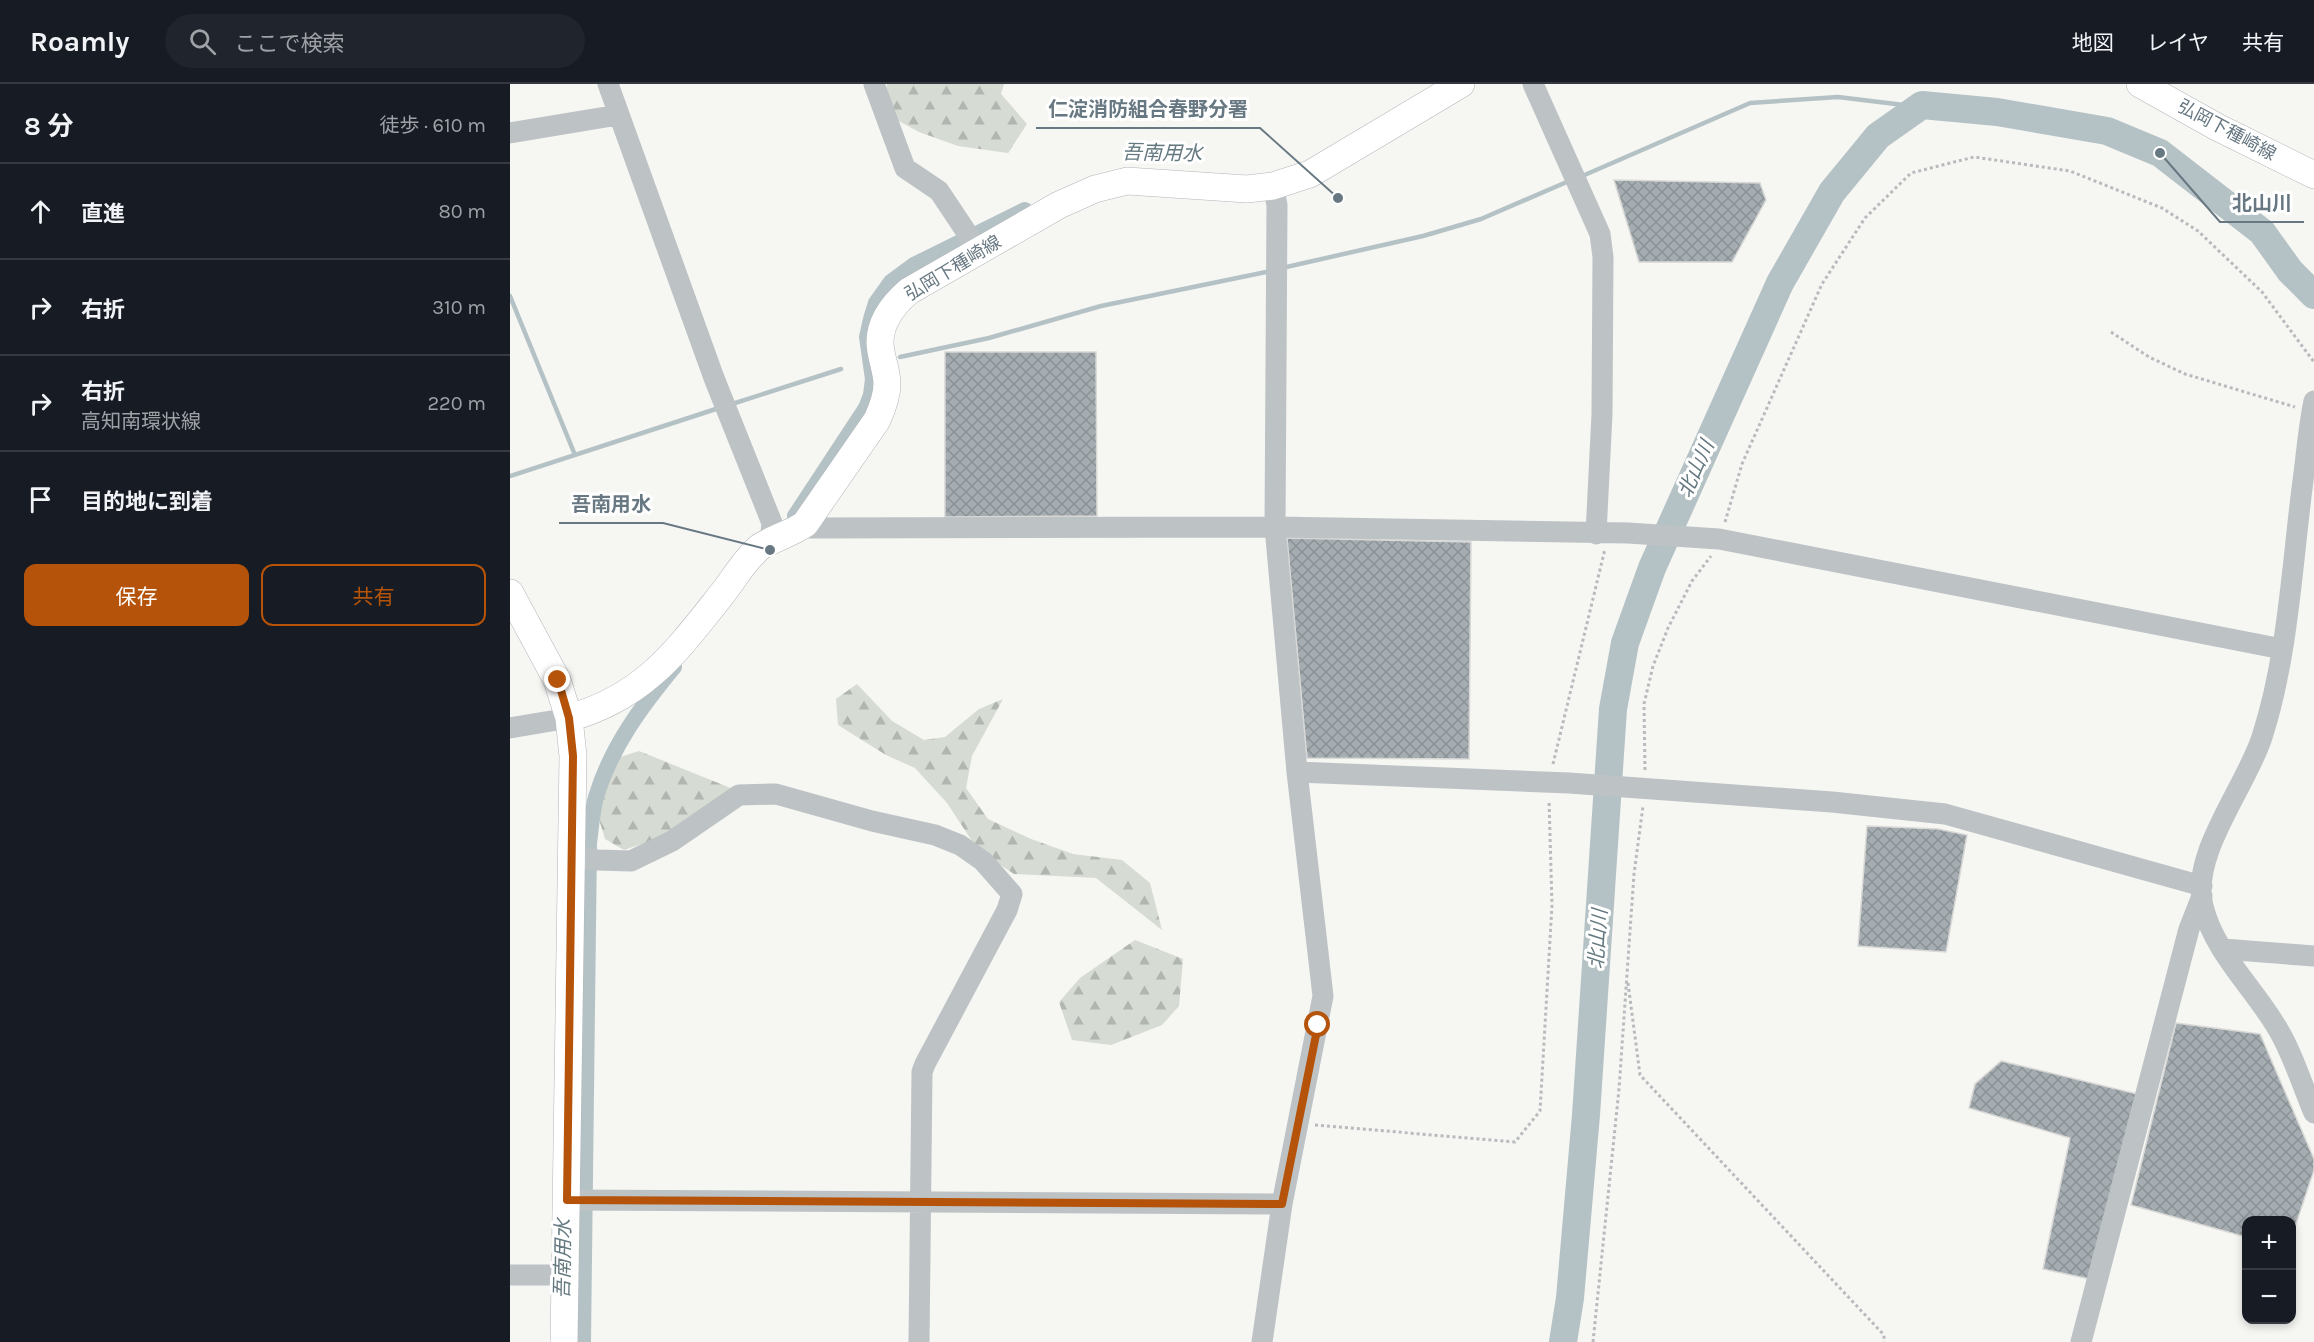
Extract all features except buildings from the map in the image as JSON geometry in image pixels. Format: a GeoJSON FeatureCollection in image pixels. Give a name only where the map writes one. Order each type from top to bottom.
{"type":"FeatureCollection","features":[{"type":"Feature","properties":{"kind":"main road","name":"弘岡下種崎線"},"geometry":{"type":"LineString","coordinates":[[569,718],[595,710],[621,698],[654,673],[688,637],[761,547],[785,535],[877,420],[884,403],[887,384],[880,341],[893,306],[972,243],[1095,189],[1116,184],[1161,182],[1247,189],[1273,186],[1310,174],[1461,84]]}},
{"type":"Feature","properties":{"kind":"main road","name":"弘岡下種崎線"},"geometry":{"type":"LineString","coordinates":[[2140,84],[2217,127],[2314,175]]}},
{"type":"Feature","properties":{"kind":"main road"},"geometry":{"type":"LineString","coordinates":[[510,593],[558,680],[569,718],[584,858],[578,1200],[566,1275],[564,1342]]}},
{"type":"Feature","properties":{"kind":"street"},"geometry":{"type":"LineString","coordinates":[[608,84],[714,378],[772,523],[785,535],[810,528],[1275,527],[1612,534],[1719,539],[2282,649]]}},
{"type":"Feature","properties":{"kind":"street"},"geometry":{"type":"LineString","coordinates":[[874,84],[904,168],[939,191],[972,243]]}},
{"type":"Feature","properties":{"kind":"street"},"geometry":{"type":"LineString","coordinates":[[1533,84],[1600,234],[1603,257],[1602,414],[1612,534]]}},
{"type":"Feature","properties":{"kind":"street"},"geometry":{"type":"LineString","coordinates":[[510,134],[618,115]]}},
{"type":"Feature","properties":{"kind":"street"},"geometry":{"type":"LineString","coordinates":[[1262,1342],[1282,1204],[1323,996],[1297,772],[1275,527],[1277,206],[1273,186]]}},
{"type":"Feature","properties":{"kind":"street"},"geometry":{"type":"LineString","coordinates":[[2313,406],[2282,649],[2271,710],[2260,743],[2210,848],[2204,867],[2202,891],[2203,906],[2223,949],[2277,1027],[2314,1113]]}},
{"type":"Feature","properties":{"kind":"street"},"geometry":{"type":"LineString","coordinates":[[510,728],[569,718]]}},
{"type":"Feature","properties":{"kind":"street"},"geometry":{"type":"LineString","coordinates":[[1297,772],[1559,782],[1832,802],[1945,814],[2202,891]]}},
{"type":"Feature","properties":{"kind":"street"},"geometry":{"type":"LineString","coordinates":[[584,858],[631,861],[672,842],[738,795],[776,794],[872,821],[935,835],[960,845],[983,861],[1012,894],[1007,910],[922,1072],[919,1342]]}},
{"type":"Feature","properties":{"kind":"street"},"geometry":{"type":"LineString","coordinates":[[2081,1342],[2189,929],[2202,891]]}},
{"type":"Feature","properties":{"kind":"street"},"geometry":{"type":"LineString","coordinates":[[2223,949],[2314,956]]}},
{"type":"Feature","properties":{"kind":"street"},"geometry":{"type":"LineString","coordinates":[[578,1200],[1282,1204]]}},
{"type":"Feature","properties":{"kind":"street"},"geometry":{"type":"LineString","coordinates":[[510,1275],[566,1275]]}},
{"type":"Feature","properties":{"kind":"path"},"geometry":{"type":"LineString","coordinates":[[1593,1342],[1619,1089],[1644,704],[1653,666],[1668,628],[1692,581],[1707,563],[1719,539],[1742,464],[1822,285],[1865,218],[1911,173],[1974,157],[2070,171],[2162,208],[2198,231],[2262,292],[2314,362]]}},
{"type":"Feature","properties":{"kind":"path"},"geometry":{"type":"LineString","coordinates":[[2111,332],[2149,357],[2185,374],[2266,400],[2313,406]]}},
{"type":"Feature","properties":{"kind":"path"},"geometry":{"type":"LineString","coordinates":[[1298,1124],[1515,1142],[1540,1111],[1559,782],[1601,563],[1612,534]]}},
{"type":"Feature","properties":{"kind":"path"},"geometry":{"type":"LineString","coordinates":[[1627,975],[1640,1075],[1884,1335],[1884,1342]]}},
{"type":"Feature","properties":{"kind":"green space"},"geometry":{"type":"Polygon","coordinates":[[[887,84],[1004,84],[1001,94],[1027,124],[1008,153],[958,146],[919,132],[884,113],[887,84]]]}},
{"type":"Feature","properties":{"kind":"green space"},"geometry":{"type":"Polygon","coordinates":[[[857,684],[892,721],[924,740],[945,737],[979,709],[1003,699],[972,756],[966,788],[988,819],[1031,839],[1073,854],[1122,860],[1150,883],[1162,930],[1096,878],[1014,874],[978,850],[947,803],[915,768],[886,755],[838,725],[836,699],[857,684]]]}},
{"type":"Feature","properties":{"kind":"green space"},"geometry":{"type":"Polygon","coordinates":[[[639,751],[733,789],[680,831],[624,850],[605,839],[594,803],[611,760],[639,751]]]}},
{"type":"Feature","properties":{"kind":"green space"},"geometry":{"type":"Polygon","coordinates":[[[1135,940],[1183,959],[1179,1006],[1162,1025],[1111,1045],[1072,1040],[1059,1002],[1080,978],[1135,940]]]}},
{"type":"Feature","properties":{"kind":"waterway"},"geometry":{"type":"LineString","coordinates":[[1580,177],[1750,103],[1838,97],[1912,106],[1922,105]]}},
{"type":"Feature","properties":{"kind":"waterway","name":"北山川"},"geometry":{"type":"LineString","coordinates":[[1563,1342],[1570,1298],[1586,1115],[1613,709],[1625,643],[1652,568],[1780,283],[1832,192],[1878,136],[1922,105],[1997,112],[2107,131],[2160,153],[2262,232],[2290,271],[2314,295]]}},
{"type":"Feature","properties":{"kind":"waterway"},"geometry":{"type":"LineString","coordinates":[[1282,268],[1423,236],[1481,219],[1569,181]]}},
{"type":"Feature","properties":{"kind":"waterway","name":"吾南用水"},"geometry":{"type":"LineString","coordinates":[[795,516],[866,408],[871,395],[873,379],[867,337],[876,303],[891,282],[914,265],[1025,210]]}},
{"type":"Feature","properties":{"kind":"waterway"},"geometry":{"type":"LineString","coordinates":[[900,357],[989,338],[1101,306],[1271,271]]}},
{"type":"Feature","properties":{"kind":"waterway"},"geometry":{"type":"LineString","coordinates":[[510,296],[575,455]]}},
{"type":"Feature","properties":{"kind":"waterway"},"geometry":{"type":"LineString","coordinates":[[729,405],[841,369]]}},
{"type":"Feature","properties":{"kind":"waterway"},"geometry":{"type":"LineString","coordinates":[[510,476],[719,408]]}},
{"type":"Feature","properties":{"kind":"waterway","name":"吾南用水"},"geometry":{"type":"LineString","coordinates":[[583,1342],[589,843],[592,820],[602,779],[619,744],[650,697],[674,667]]}},
{"type":"Feature","properties":{"kind":"place","name":"北山川"},"geometry":{"type":"Point","coordinates":[2160,153]}},
{"type":"Feature","properties":{"kind":"place","name":"仁淀消防組合春野分署"},"geometry":{"type":"Point","coordinates":[1338,198]}},
{"type":"Feature","properties":{"kind":"place","name":"吾南用水"},"geometry":{"type":"Point","coordinates":[770,550]}},
{"type":"Feature","properties":{"kind":"route"},"geometry":{"type":"LineString","coordinates":[[558,680],[569,718],[573,756],[567,1200],[1282,1204],[1318,1025]]}}]}
